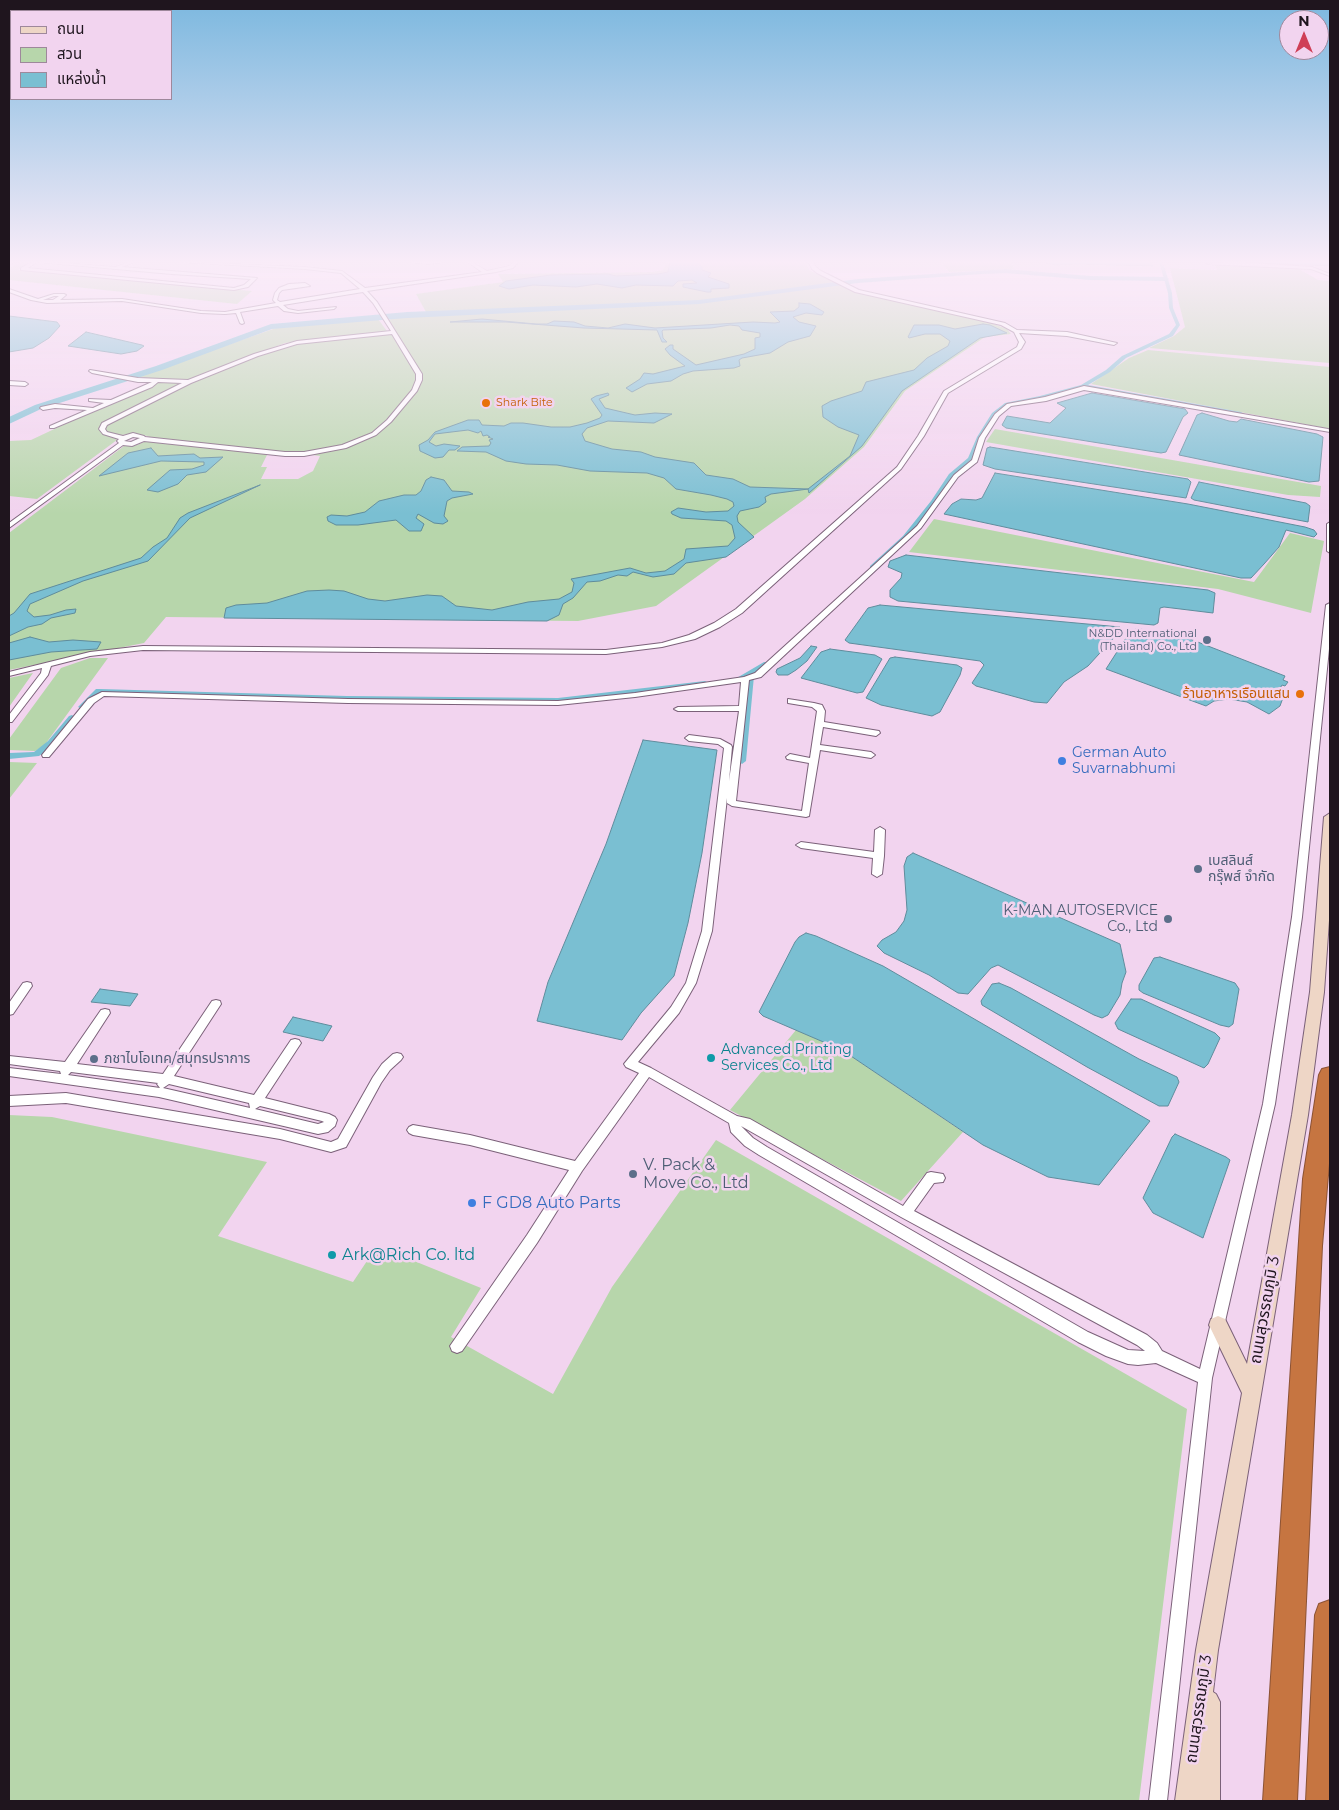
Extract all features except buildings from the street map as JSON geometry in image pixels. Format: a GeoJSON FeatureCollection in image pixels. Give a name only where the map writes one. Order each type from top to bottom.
{"type":"FeatureCollection","features":[{"type":"Feature","properties":{"kind":"highway"},"geometry":{"type":"LineString","coordinates":[[1280,1801],[1310,1246],[1315,1179],[1330,1075]]}},
{"type":"Feature","properties":{"kind":"highway"},"geometry":{"type":"LineString","coordinates":[[1323,1801],[1330,1615]]}},
{"type":"Feature","properties":{"kind":"main road","name":"ถนนสุวรรณภูมิ 3"},"geometry":{"type":"LineString","coordinates":[[1187,1801],[1207,1650],[1305,1077],[1317,992],[1330,817]]}},
{"type":"Feature","properties":{"kind":"main road"},"geometry":{"type":"LineString","coordinates":[[1218,1325],[1251,1391]]}},
{"type":"Feature","properties":{"kind":"main road"},"geometry":{"type":"LineString","coordinates":[[1207,1650],[1208,1801]]}},
{"type":"Feature","properties":{"kind":"street"},"geometry":{"type":"LineString","coordinates":[[286,345],[189,382],[104,424],[102,429],[105,433],[122,441],[136,443],[143,439],[276,454],[304,454],[344,447],[374,434],[393,417],[418,386],[418,369],[403,345]]}},
{"type":"Feature","properties":{"kind":"street"},"geometry":{"type":"LineString","coordinates":[[9,674],[90,654],[143,648],[591,653],[662,645],[692,637],[717,625],[739,611],[877,490],[899,468],[921,436],[946,392],[1020,345]]}},
{"type":"Feature","properties":{"kind":"street"},"geometry":{"type":"LineString","coordinates":[[92,371],[125,378],[189,382]]}},
{"type":"Feature","properties":{"kind":"street"},"geometry":{"type":"LineString","coordinates":[[52,427],[157,381]]}},
{"type":"Feature","properties":{"kind":"street"},"geometry":{"type":"LineString","coordinates":[[9,383],[25,384]]}},
{"type":"Feature","properties":{"kind":"street"},"geometry":{"type":"LineString","coordinates":[[46,755],[91,701],[102,694],[348,701],[558,703],[746,679],[758,675],[919,527],[956,476],[975,461],[982,438],[997,415],[1009,404],[1046,399],[1084,388],[1329,434]]}},
{"type":"Feature","properties":{"kind":"street"},"geometry":{"type":"LineString","coordinates":[[91,400],[111,402]]}},
{"type":"Feature","properties":{"kind":"street"},"geometry":{"type":"LineString","coordinates":[[43,408],[55,406],[95,409]]}},
{"type":"Feature","properties":{"kind":"street"},"geometry":{"type":"LineString","coordinates":[[1218,414],[1329,434]]}},
{"type":"Feature","properties":{"kind":"street"},"geometry":{"type":"LineString","coordinates":[[9,525],[122,441]]}},
{"type":"Feature","properties":{"kind":"street"},"geometry":{"type":"LineString","coordinates":[[1330,524],[1330,551]]}},
{"type":"Feature","properties":{"kind":"street"},"geometry":{"type":"LineString","coordinates":[[1158,1801],[1205,1378],[1269,1104],[1297,917],[1330,605]]}},
{"type":"Feature","properties":{"kind":"street"},"geometry":{"type":"LineString","coordinates":[[9,720],[45,673],[47,666]]}},
{"type":"Feature","properties":{"kind":"street"},"geometry":{"type":"LineString","coordinates":[[746,679],[731,796],[732,803],[806,814],[821,711],[819,707],[791,701]]}},
{"type":"Feature","properties":{"kind":"street"},"geometry":{"type":"LineString","coordinates":[[678,709],[743,708]]}},
{"type":"Feature","properties":{"kind":"street"},"geometry":{"type":"LineString","coordinates":[[820,724],[876,733]]}},
{"type":"Feature","properties":{"kind":"street"},"geometry":{"type":"LineString","coordinates":[[689,738],[720,742],[728,747],[707,931],[691,983],[675,1010],[630,1064],[647,1071],[735,1121],[746,1122],[905,1213],[1142,1340],[1152,1348],[1157,1356]]}},
{"type":"Feature","properties":{"kind":"street"},"geometry":{"type":"LineString","coordinates":[[815,747],[871,755]]}},
{"type":"Feature","properties":{"kind":"street"},"geometry":{"type":"LineString","coordinates":[[790,757],[813,761]]}},
{"type":"Feature","properties":{"kind":"street"},"geometry":{"type":"LineString","coordinates":[[877,874],[880,830]]}},
{"type":"Feature","properties":{"kind":"street"},"geometry":{"type":"LineString","coordinates":[[801,845],[879,856]]}},
{"type":"Feature","properties":{"kind":"street"},"geometry":{"type":"LineString","coordinates":[[9,1011],[27,986]]}},
{"type":"Feature","properties":{"kind":"street"},"geometry":{"type":"LineString","coordinates":[[159,1092],[216,1004]]}},
{"type":"Feature","properties":{"kind":"street"},"geometry":{"type":"LineString","coordinates":[[61,1079],[105,1013]]}},
{"type":"Feature","properties":{"kind":"street"},"geometry":{"type":"LineString","coordinates":[[249,1113],[295,1043]]}},
{"type":"Feature","properties":{"kind":"street"},"geometry":{"type":"LineString","coordinates":[[9,1101],[66,1098],[280,1134],[331,1147],[342,1143],[377,1080],[386,1067],[397,1057]]}},
{"type":"Feature","properties":{"kind":"street"},"geometry":{"type":"LineString","coordinates":[[9,1060],[166,1079],[328,1118],[331,1123],[328,1128],[321,1129],[159,1092],[9,1072]]}},
{"type":"Feature","properties":{"kind":"street"},"geometry":{"type":"LineString","coordinates":[[457,1346],[532,1239],[578,1167],[647,1071]]}},
{"type":"Feature","properties":{"kind":"street"},"geometry":{"type":"LineString","coordinates":[[735,1121],[735,1129],[763,1151],[1083,1337],[1128,1357],[1144,1358],[1157,1356],[1205,1378]]}},
{"type":"Feature","properties":{"kind":"street"},"geometry":{"type":"LineString","coordinates":[[413,1130],[470,1140],[578,1167]]}},
{"type":"Feature","properties":{"kind":"street"},"geometry":{"type":"LineString","coordinates":[[905,1213],[930,1179],[939,1178]]}},
{"type":"Feature","properties":{"kind":"green space"},"geometry":{"type":"Polygon","coordinates":[[[226,345],[279,345],[188,381],[136,377],[226,345]]]}},
{"type":"Feature","properties":{"kind":"green space"},"geometry":{"type":"Polygon","coordinates":[[[288,345],[972,345],[905,391],[864,447],[805,499],[656,606],[578,621],[166,617],[144,643],[9,670],[9,533],[124,446],[137,445],[151,439],[148,436],[129,434],[114,436],[117,440],[37,499],[9,496],[9,441],[31,440],[158,380],[189,382],[256,355],[288,345]],[[268,453],[261,467],[267,467],[261,479],[298,479],[313,471],[320,456],[268,453]]]}},
{"type":"Feature","properties":{"kind":"green space"},"geometry":{"type":"Polygon","coordinates":[[[1154,345],[1330,345],[1330,363],[1149,348],[1154,345]]]}},
{"type":"Feature","properties":{"kind":"green space"},"geometry":{"type":"Polygon","coordinates":[[[1148,350],[1330,367],[1330,429],[1091,384],[1129,358],[1148,350]]]}},
{"type":"Feature","properties":{"kind":"green space"},"geometry":{"type":"Polygon","coordinates":[[[995,429],[1321,486],[1320,497],[1288,495],[986,442],[995,429]]]}},
{"type":"Feature","properties":{"kind":"green space"},"geometry":{"type":"Polygon","coordinates":[[[934,519],[1254,582],[1290,533],[1324,541],[1311,613],[1218,589],[909,552],[934,519]]]}},
{"type":"Feature","properties":{"kind":"green space"},"geometry":{"type":"Polygon","coordinates":[[[90,658],[108,658],[44,746],[35,751],[9,750],[9,739],[61,668],[90,658]]]}},
{"type":"Feature","properties":{"kind":"green space"},"geometry":{"type":"Polygon","coordinates":[[[33,673],[9,707],[9,678],[33,673]]]}},
{"type":"Feature","properties":{"kind":"green space"},"geometry":{"type":"Polygon","coordinates":[[[9,762],[37,763],[9,799],[9,762]]]}},
{"type":"Feature","properties":{"kind":"green space"},"geometry":{"type":"Polygon","coordinates":[[[796,1030],[842,1050],[963,1132],[901,1201],[730,1110],[796,1030]]]}},
{"type":"Feature","properties":{"kind":"green space"},"geometry":{"type":"Polygon","coordinates":[[[9,1115],[52,1117],[267,1162],[218,1236],[353,1282],[377,1246],[481,1288],[451,1337],[553,1394],[612,1287],[716,1140],[1187,1409],[1139,1801],[9,1801],[9,1115]]]}},
{"type":"Feature","properties":{"kind":"water"},"geometry":{"type":"Polygon","coordinates":[[[9,345],[37,345],[33,348],[9,352],[9,345]]]}},
{"type":"Feature","properties":{"kind":"water"},"geometry":{"type":"Polygon","coordinates":[[[669,345],[673,345],[673,349],[696,365],[744,354],[755,349],[755,345],[782,345],[770,353],[742,358],[739,360],[740,366],[734,368],[693,371],[671,381],[647,384],[632,392],[626,388],[640,379],[644,373],[653,374],[685,366],[665,349],[669,345]]]}},
{"type":"Feature","properties":{"kind":"water"},"geometry":{"type":"Polygon","coordinates":[[[948,345],[969,345],[902,391],[862,446],[809,493],[808,489],[850,456],[859,435],[838,427],[823,417],[822,406],[831,401],[862,391],[866,382],[914,370],[927,358],[948,345]]]}},
{"type":"Feature","properties":{"kind":"water"},"geometry":{"type":"Polygon","coordinates":[[[68,346],[144,346],[137,351],[121,354],[68,346]]]}},
{"type":"Feature","properties":{"kind":"water"},"geometry":{"type":"Polygon","coordinates":[[[608,393],[609,395],[599,399],[605,408],[635,415],[672,414],[654,423],[608,421],[587,428],[582,434],[585,441],[612,449],[641,452],[655,457],[694,463],[706,475],[733,479],[750,487],[808,489],[771,494],[765,497],[766,502],[759,507],[740,511],[737,516],[738,522],[754,537],[726,557],[686,563],[674,574],[653,577],[633,572],[627,576],[618,575],[600,581],[587,582],[573,598],[563,604],[559,615],[547,621],[224,618],[226,608],[236,605],[267,603],[307,591],[329,590],[344,591],[368,599],[385,601],[427,595],[442,596],[456,606],[492,610],[528,602],[559,599],[572,592],[574,583],[571,579],[630,568],[646,573],[665,571],[684,559],[686,549],[728,546],[735,538],[732,525],[726,521],[681,518],[671,512],[678,508],[706,512],[728,511],[734,506],[733,502],[711,495],[676,489],[664,478],[647,473],[590,471],[557,465],[526,464],[506,461],[486,452],[457,451],[462,447],[489,446],[491,443],[489,440],[493,439],[487,435],[483,436],[481,431],[478,433],[468,430],[435,434],[429,442],[436,446],[444,444],[460,446],[455,450],[449,450],[443,457],[435,458],[420,451],[419,445],[428,440],[435,432],[468,420],[479,420],[482,425],[504,426],[511,423],[523,423],[551,427],[570,427],[600,418],[602,415],[591,399],[608,393]]]}},
{"type":"Feature","properties":{"kind":"water"},"geometry":{"type":"Polygon","coordinates":[[[1092,393],[1185,409],[1188,413],[1183,417],[1166,452],[1161,453],[1006,428],[1002,425],[1007,416],[1050,423],[1066,408],[1057,403],[1092,393]]]}},
{"type":"Feature","properties":{"kind":"water"},"geometry":{"type":"Polygon","coordinates":[[[1202,413],[1229,421],[1237,422],[1241,419],[1317,434],[1323,437],[1319,481],[1309,482],[1179,455],[1197,415],[1202,413]]]}},
{"type":"Feature","properties":{"kind":"water"},"geometry":{"type":"Polygon","coordinates":[[[151,448],[158,456],[194,454],[200,458],[223,457],[206,472],[187,475],[178,484],[158,492],[147,490],[170,470],[192,469],[204,465],[204,462],[161,461],[99,476],[128,453],[151,448]]]}},
{"type":"Feature","properties":{"kind":"water"},"geometry":{"type":"Polygon","coordinates":[[[987,448],[1188,479],[1191,482],[1186,498],[995,469],[983,465],[987,448]]]}},
{"type":"Feature","properties":{"kind":"water"},"geometry":{"type":"Polygon","coordinates":[[[995,473],[1188,504],[1305,527],[1314,530],[1317,534],[1314,537],[1286,530],[1279,547],[1251,578],[1241,578],[944,514],[952,504],[961,499],[976,500],[982,498],[995,473]]]}},
{"type":"Feature","properties":{"kind":"water"},"geometry":{"type":"Polygon","coordinates":[[[431,477],[444,480],[452,491],[473,494],[452,498],[447,501],[444,516],[448,521],[443,524],[434,523],[418,514],[416,518],[424,524],[421,531],[409,531],[396,520],[358,525],[336,525],[328,521],[327,517],[331,515],[347,516],[365,512],[379,501],[404,495],[416,495],[421,491],[426,480],[431,477]]]}},
{"type":"Feature","properties":{"kind":"water"},"geometry":{"type":"Polygon","coordinates":[[[1199,482],[1306,503],[1310,506],[1308,522],[1194,500],[1191,498],[1199,482]]]}},
{"type":"Feature","properties":{"kind":"water"},"geometry":{"type":"Polygon","coordinates":[[[260,485],[190,518],[148,561],[83,581],[30,604],[27,611],[34,617],[76,609],[75,613],[51,618],[42,624],[28,627],[9,636],[9,616],[14,613],[30,594],[141,558],[167,538],[180,518],[188,513],[260,485]]]}},
{"type":"Feature","properties":{"kind":"water"},"geometry":{"type":"Polygon","coordinates":[[[906,555],[1208,590],[1215,593],[1213,613],[1164,607],[1160,608],[1158,623],[1154,625],[898,601],[890,597],[890,590],[901,578],[902,573],[888,567],[890,561],[906,555]]]}},
{"type":"Feature","properties":{"kind":"water"},"geometry":{"type":"Polygon","coordinates":[[[880,605],[1120,627],[1121,630],[1088,666],[1064,682],[1047,703],[1034,702],[976,686],[972,683],[984,665],[980,661],[849,643],[845,640],[868,608],[880,605]]]}},
{"type":"Feature","properties":{"kind":"water"},"geometry":{"type":"Polygon","coordinates":[[[1131,630],[1166,632],[1190,639],[1285,676],[1283,680],[1288,682],[1285,686],[1282,685],[1279,690],[1285,692],[1280,706],[1269,714],[1247,702],[1229,699],[1214,701],[1206,706],[1106,669],[1131,630]]]}},
{"type":"Feature","properties":{"kind":"water"},"geometry":{"type":"Polygon","coordinates":[[[30,637],[49,642],[73,640],[101,642],[97,649],[51,652],[9,660],[9,643],[30,637]]]}},
{"type":"Feature","properties":{"kind":"water"},"geometry":{"type":"Polygon","coordinates":[[[811,646],[817,647],[807,661],[788,675],[778,675],[777,669],[800,658],[811,646]]]}},
{"type":"Feature","properties":{"kind":"water"},"geometry":{"type":"Polygon","coordinates":[[[830,649],[875,655],[882,659],[863,692],[857,693],[801,678],[821,652],[830,649]]]}},
{"type":"Feature","properties":{"kind":"water"},"geometry":{"type":"Polygon","coordinates":[[[895,657],[957,665],[962,668],[940,712],[932,716],[881,705],[866,698],[890,658],[895,657]]]}},
{"type":"Feature","properties":{"kind":"water"},"geometry":{"type":"Polygon","coordinates":[[[643,740],[717,750],[702,853],[688,923],[674,976],[641,1013],[622,1040],[537,1021],[548,982],[606,844],[643,740]]]}},
{"type":"Feature","properties":{"kind":"water"},"geometry":{"type":"Polygon","coordinates":[[[913,853],[1120,944],[1126,972],[1120,995],[1108,1015],[1102,1018],[1094,1015],[998,965],[991,968],[968,994],[958,993],[929,975],[884,953],[877,946],[882,940],[896,932],[904,921],[907,910],[904,866],[907,857],[913,853]]]}},
{"type":"Feature","properties":{"kind":"water"},"geometry":{"type":"Polygon","coordinates":[[[806,933],[883,966],[1150,1121],[1099,1185],[1048,1177],[983,1145],[842,1050],[763,1016],[759,1012],[795,942],[806,933]]]}},
{"type":"Feature","properties":{"kind":"water"},"geometry":{"type":"Polygon","coordinates":[[[1160,957],[1235,983],[1239,989],[1233,1024],[1229,1027],[1220,1025],[1139,990],[1139,985],[1154,958],[1160,957]]]}},
{"type":"Feature","properties":{"kind":"water"},"geometry":{"type":"Polygon","coordinates":[[[999,983],[1139,1059],[1177,1077],[1179,1082],[1168,1106],[1159,1106],[1087,1067],[982,1005],[981,1001],[992,984],[999,983]]]}},
{"type":"Feature","properties":{"kind":"water"},"geometry":{"type":"Polygon","coordinates":[[[100,989],[138,994],[130,1006],[91,1002],[100,989]]]}},
{"type":"Feature","properties":{"kind":"water"},"geometry":{"type":"Polygon","coordinates":[[[1131,999],[1141,999],[1215,1033],[1220,1038],[1208,1064],[1204,1068],[1118,1029],[1115,1023],[1131,999]]]}},
{"type":"Feature","properties":{"kind":"water"},"geometry":{"type":"Polygon","coordinates":[[[293,1017],[332,1026],[323,1041],[283,1032],[293,1017]]]}},
{"type":"Feature","properties":{"kind":"water"},"geometry":{"type":"Polygon","coordinates":[[[1175,1134],[1230,1160],[1203,1238],[1153,1213],[1143,1198],[1175,1134]]]}},
{"type":"Feature","properties":{"kind":"waterway"},"geometry":{"type":"LineString","coordinates":[[9,421],[38,407],[159,368],[221,345]]}},
{"type":"Feature","properties":{"kind":"waterway"},"geometry":{"type":"LineString","coordinates":[[1083,386],[1108,371],[1124,357],[1149,345]]}},
{"type":"Feature","properties":{"kind":"waterway"},"geometry":{"type":"LineString","coordinates":[[872,567],[905,537],[934,502],[951,475],[971,459],[980,437],[994,414],[1007,404],[1041,398],[1083,386]]}},
{"type":"Feature","properties":{"kind":"waterway"},"geometry":{"type":"LineString","coordinates":[[1083,386],[1241,414]]}},
{"type":"Feature","properties":{"kind":"waterway"},"geometry":{"type":"LineString","coordinates":[[739,679],[745,678],[767,664]]}},
{"type":"Feature","properties":{"kind":"waterway"},"geometry":{"type":"LineString","coordinates":[[742,761],[750,675]]}},
{"type":"Feature","properties":{"kind":"waterway"},"geometry":{"type":"LineString","coordinates":[[82,707],[99,691],[347,698],[558,700],[705,683]]}},
{"type":"Feature","properties":{"kind":"waterway"},"geometry":{"type":"LineString","coordinates":[[9,756],[36,754],[51,743],[72,718]]}},
{"type":"Feature","properties":{"kind":"place","name":"Shark Bite"},"geometry":{"type":"Point","coordinates":[486,403]}},
{"type":"Feature","properties":{"kind":"place","name":"N&DD International (Thailand) Co., Ltd"},"geometry":{"type":"Point","coordinates":[1207,640]}},
{"type":"Feature","properties":{"kind":"place","name":"ร้านอาหารเรือนแสน"},"geometry":{"type":"Point","coordinates":[1300,694]}},
{"type":"Feature","properties":{"kind":"place","name":"German Auto Suvarnabhumi"},"geometry":{"type":"Point","coordinates":[1062,761]}},
{"type":"Feature","properties":{"kind":"place","name":"เบสลินส์ กรุ๊พส์ จำกัด"},"geometry":{"type":"Point","coordinates":[1198,869]}},
{"type":"Feature","properties":{"kind":"place","name":"K-MAN AUTOSERVICE Co., Ltd"},"geometry":{"type":"Point","coordinates":[1168,919]}},
{"type":"Feature","properties":{"kind":"place","name":"Advanced Printing Services Co., Ltd"},"geometry":{"type":"Point","coordinates":[711,1058]}},
{"type":"Feature","properties":{"kind":"place","name":"ภชาไบโอเทค/สมุทรปราการ"},"geometry":{"type":"Point","coordinates":[94,1059]}},
{"type":"Feature","properties":{"kind":"place","name":"V. Pack & Move Co., Ltd"},"geometry":{"type":"Point","coordinates":[633,1174]}},
{"type":"Feature","properties":{"kind":"place","name":"F GD8 Auto Parts"},"geometry":{"type":"Point","coordinates":[472,1203]}},
{"type":"Feature","properties":{"kind":"place","name":"Ark@Rich Co. ltd"},"geometry":{"type":"Point","coordinates":[332,1255]}}]}
